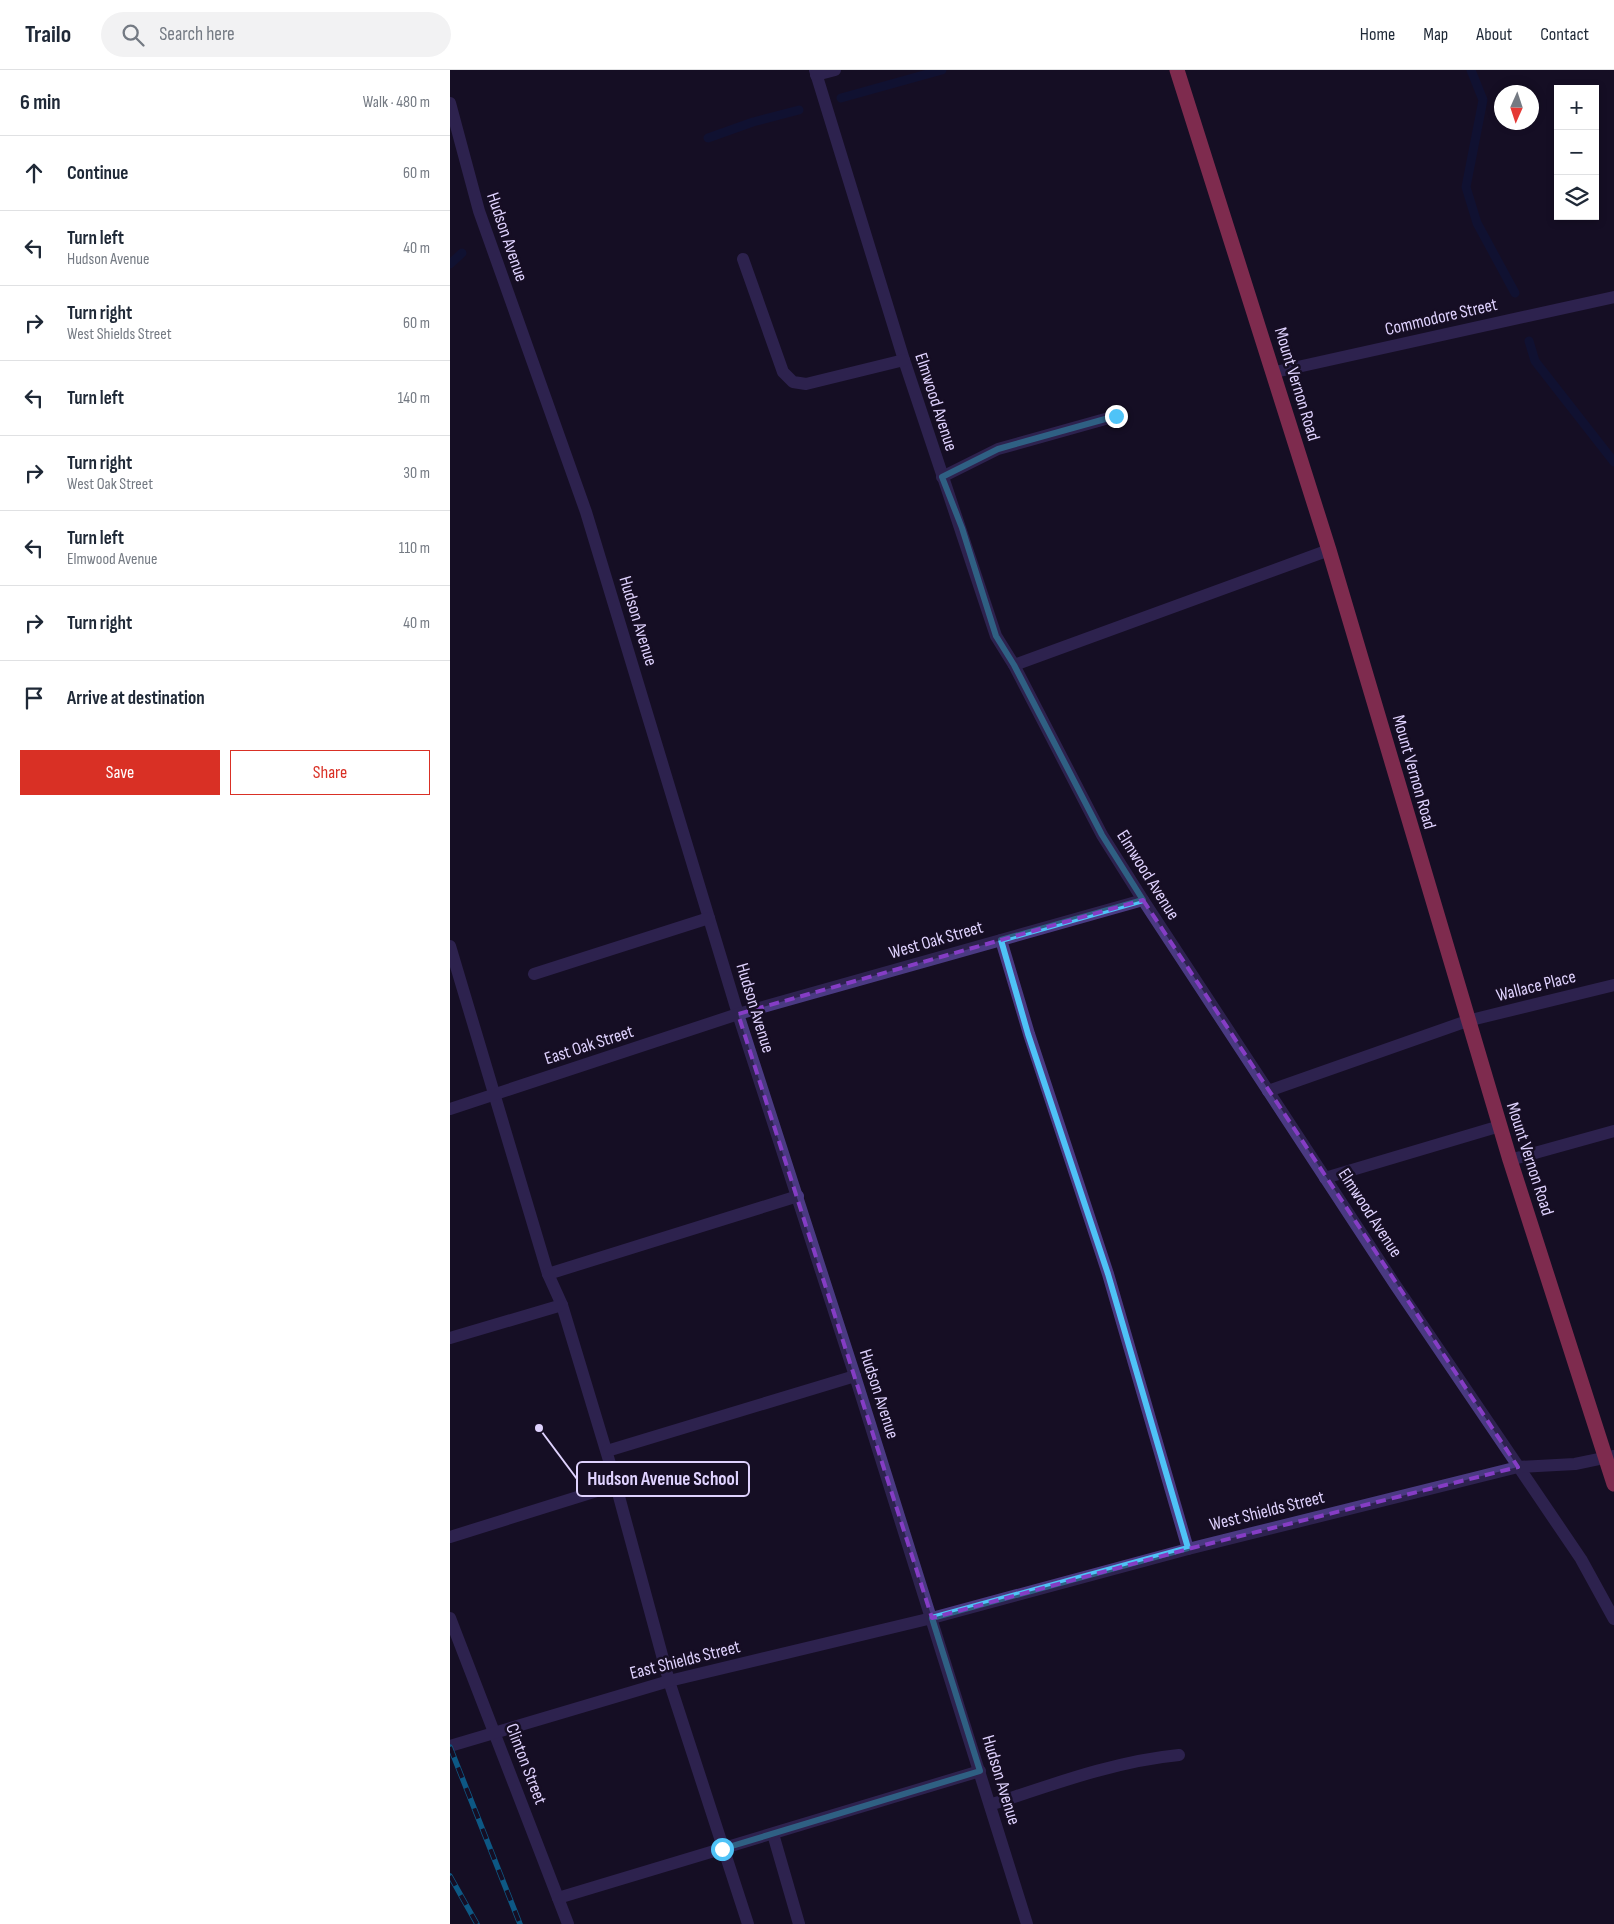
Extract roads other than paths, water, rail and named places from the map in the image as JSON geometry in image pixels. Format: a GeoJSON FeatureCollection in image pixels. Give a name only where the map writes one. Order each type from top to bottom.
{"type":"FeatureCollection","features":[{"type":"Feature","properties":{"kind":"highway","name":"Mount Vernon Road"},"geometry":{"type":"LineString","coordinates":[[1177,70],[1275,372],[1330,550],[1467,1021],[1510,1160],[1610,1457],[1614,1484]]}},
{"type":"Feature","properties":{"kind":"street"},"geometry":{"type":"LineString","coordinates":[[815,72],[835,70]]}},
{"type":"Feature","properties":{"kind":"street","name":"Elmwood Avenue"},"geometry":{"type":"LineString","coordinates":[[815,72],[904,360],[942,477],[962,528],[996,636],[1014,665],[1102,835],[1325,1178],[1581,1559],[1614,1619]]}},
{"type":"Feature","properties":{"kind":"street","name":"Hudson Avenue"},"geometry":{"type":"LineString","coordinates":[[450,103],[479,211],[586,512],[738,1014],[798,1196],[1027,1924]]}},
{"type":"Feature","properties":{"kind":"street"},"geometry":{"type":"LineString","coordinates":[[743,260],[783,372],[793,382],[806,384],[904,360]]}},
{"type":"Feature","properties":{"kind":"street","name":"Commodore Street"},"geometry":{"type":"LineString","coordinates":[[1275,372],[1614,297]]}},
{"type":"Feature","properties":{"kind":"street"},"geometry":{"type":"LineString","coordinates":[[942,477],[998,449],[1116,416]]}},
{"type":"Feature","properties":{"kind":"street"},"geometry":{"type":"LineString","coordinates":[[1014,665],[1330,550]]}},
{"type":"Feature","properties":{"kind":"street","name":"West Oak Street"},"geometry":{"type":"LineString","coordinates":[[738,1014],[1143,900]]}},
{"type":"Feature","properties":{"kind":"street"},"geometry":{"type":"LineString","coordinates":[[534,974],[709,918]]}},
{"type":"Feature","properties":{"kind":"street"},"geometry":{"type":"LineString","coordinates":[[1001,940],[1028,1034],[1108,1274],[1188,1548]]}},
{"type":"Feature","properties":{"kind":"street"},"geometry":{"type":"LineString","coordinates":[[450,946],[493,1094],[518,1168],[548,1274],[562,1305],[607,1452],[669,1681],[722,1849],[748,1924]]}},
{"type":"Feature","properties":{"kind":"street","name":"Wallace Place"},"geometry":{"type":"LineString","coordinates":[[1268,1091],[1467,1021],[1614,984]]}},
{"type":"Feature","properties":{"kind":"street","name":"East Oak Street"},"geometry":{"type":"LineString","coordinates":[[450,1109],[738,1014]]}},
{"type":"Feature","properties":{"kind":"street"},"geometry":{"type":"LineString","coordinates":[[1325,1178],[1500,1126]]}},
{"type":"Feature","properties":{"kind":"street"},"geometry":{"type":"LineString","coordinates":[[1510,1160],[1614,1131]]}},
{"type":"Feature","properties":{"kind":"street"},"geometry":{"type":"LineString","coordinates":[[548,1274],[798,1196]]}},
{"type":"Feature","properties":{"kind":"street"},"geometry":{"type":"LineString","coordinates":[[450,1338],[562,1305]]}},
{"type":"Feature","properties":{"kind":"street"},"geometry":{"type":"LineString","coordinates":[[607,1452],[855,1376]]}},
{"type":"Feature","properties":{"kind":"street","name":"West Shields Street"},"geometry":{"type":"LineString","coordinates":[[932,1618],[1188,1548],[1518,1467],[1575,1464],[1610,1457]]}},
{"type":"Feature","properties":{"kind":"street"},"geometry":{"type":"LineString","coordinates":[[450,1537],[616,1485]]}},
{"type":"Feature","properties":{"kind":"street","name":"Clinton Street"},"geometry":{"type":"LineString","coordinates":[[450,1618],[568,1924]]}},
{"type":"Feature","properties":{"kind":"street","name":"East Shields Street"},"geometry":{"type":"LineString","coordinates":[[450,1746],[494,1731],[669,1681],[932,1618]]}},
{"type":"Feature","properties":{"kind":"street"},"geometry":{"type":"LineString","coordinates":[[990,1805],[1052,1784],[1154,1757],[1178,1755]]}},
{"type":"Feature","properties":{"kind":"street"},"geometry":{"type":"LineString","coordinates":[[558,1898],[980,1771]]}},
{"type":"Feature","properties":{"kind":"street"},"geometry":{"type":"LineString","coordinates":[[772,1834],[799,1924]]}},
{"type":"Feature","properties":{"kind":"waterway"},"geometry":{"type":"LineString","coordinates":[[841,98],[942,70]]}},
{"type":"Feature","properties":{"kind":"waterway"},"geometry":{"type":"LineString","coordinates":[[1471,70],[1483,100],[1466,187],[1477,223],[1515,293]]}},
{"type":"Feature","properties":{"kind":"waterway"},"geometry":{"type":"LineString","coordinates":[[708,138],[753,122],[799,110]]}},
{"type":"Feature","properties":{"kind":"waterway"},"geometry":{"type":"LineString","coordinates":[[450,264],[462,253]]}},
{"type":"Feature","properties":{"kind":"waterway"},"geometry":{"type":"LineString","coordinates":[[1529,341],[1535,361],[1614,462]]}},
{"type":"Feature","properties":{"kind":"railway"},"geometry":{"type":"LineString","coordinates":[[450,1747],[520,1924]]}},
{"type":"Feature","properties":{"kind":"railway"},"geometry":{"type":"LineString","coordinates":[[450,1876],[477,1924]]}},
{"type":"Feature","properties":{"kind":"place","name":"Hudson Avenue School"},"geometry":{"type":"Point","coordinates":[539,1428]}}]}
